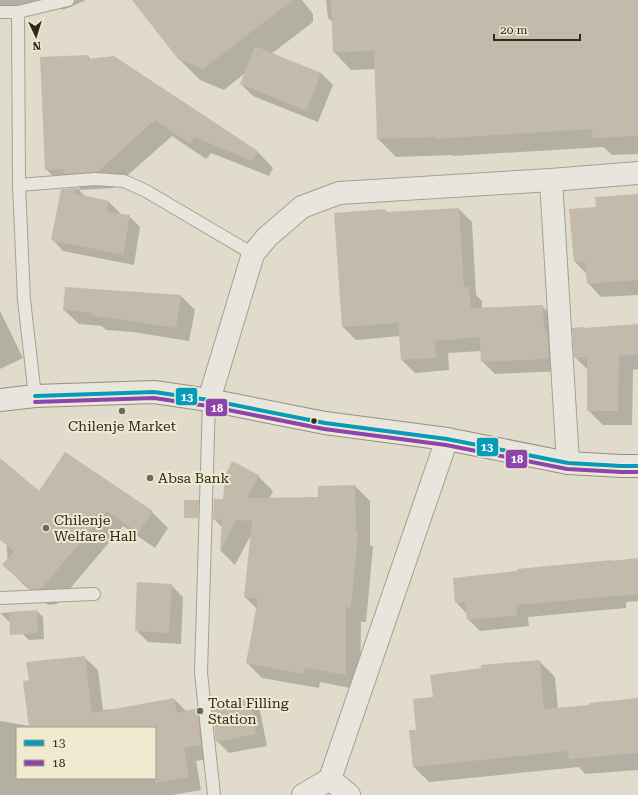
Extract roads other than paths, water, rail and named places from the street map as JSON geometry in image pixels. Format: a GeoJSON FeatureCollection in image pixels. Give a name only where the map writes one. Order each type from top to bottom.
{"type":"FeatureCollection","features":[{"type":"Feature","properties":{"kind":"street"},"geometry":{"type":"LineString","coordinates":[[209,400],[253,254],[267,237],[302,207],[339,193],[638,173]]}},
{"type":"Feature","properties":{"kind":"street"},"geometry":{"type":"LineString","coordinates":[[551,180],[568,463]]}},
{"type":"Feature","properties":{"kind":"street"},"geometry":{"type":"LineString","coordinates":[[0,400],[35,396],[154,392],[209,400],[325,423],[447,439],[568,463],[638,466]]}},
{"type":"Feature","properties":{"kind":"street"},"geometry":{"type":"LineString","coordinates":[[302,795],[330,779],[447,439]]}},
{"type":"Feature","properties":{"kind":"street"},"geometry":{"type":"LineString","coordinates":[[330,779],[349,795]]}},
{"type":"Feature","properties":{"kind":"lane"},"geometry":{"type":"LineString","coordinates":[[0,12],[18,12],[68,0]]}},
{"type":"Feature","properties":{"kind":"lane"},"geometry":{"type":"LineString","coordinates":[[18,12],[19,185],[24,300],[35,396]]}},
{"type":"Feature","properties":{"kind":"lane"},"geometry":{"type":"LineString","coordinates":[[19,185],[95,179],[124,181],[146,191],[253,254]]}},
{"type":"Feature","properties":{"kind":"lane"},"geometry":{"type":"LineString","coordinates":[[209,400],[201,673],[214,795]]}},
{"type":"Feature","properties":{"kind":"lane"},"geometry":{"type":"LineString","coordinates":[[0,598],[94,594]]}},
{"type":"Feature","properties":{"kind":"place","name":"Chilenje Market"},"geometry":{"type":"Point","coordinates":[122,411]}},
{"type":"Feature","properties":{"kind":"place","name":"Absa Bank"},"geometry":{"type":"Point","coordinates":[150,478]}},
{"type":"Feature","properties":{"kind":"place","name":"Chilenje Welfare Hall"},"geometry":{"type":"Point","coordinates":[46,528]}},
{"type":"Feature","properties":{"kind":"place","name":"Total Filling Station"},"geometry":{"type":"Point","coordinates":[200,711]}}]}
